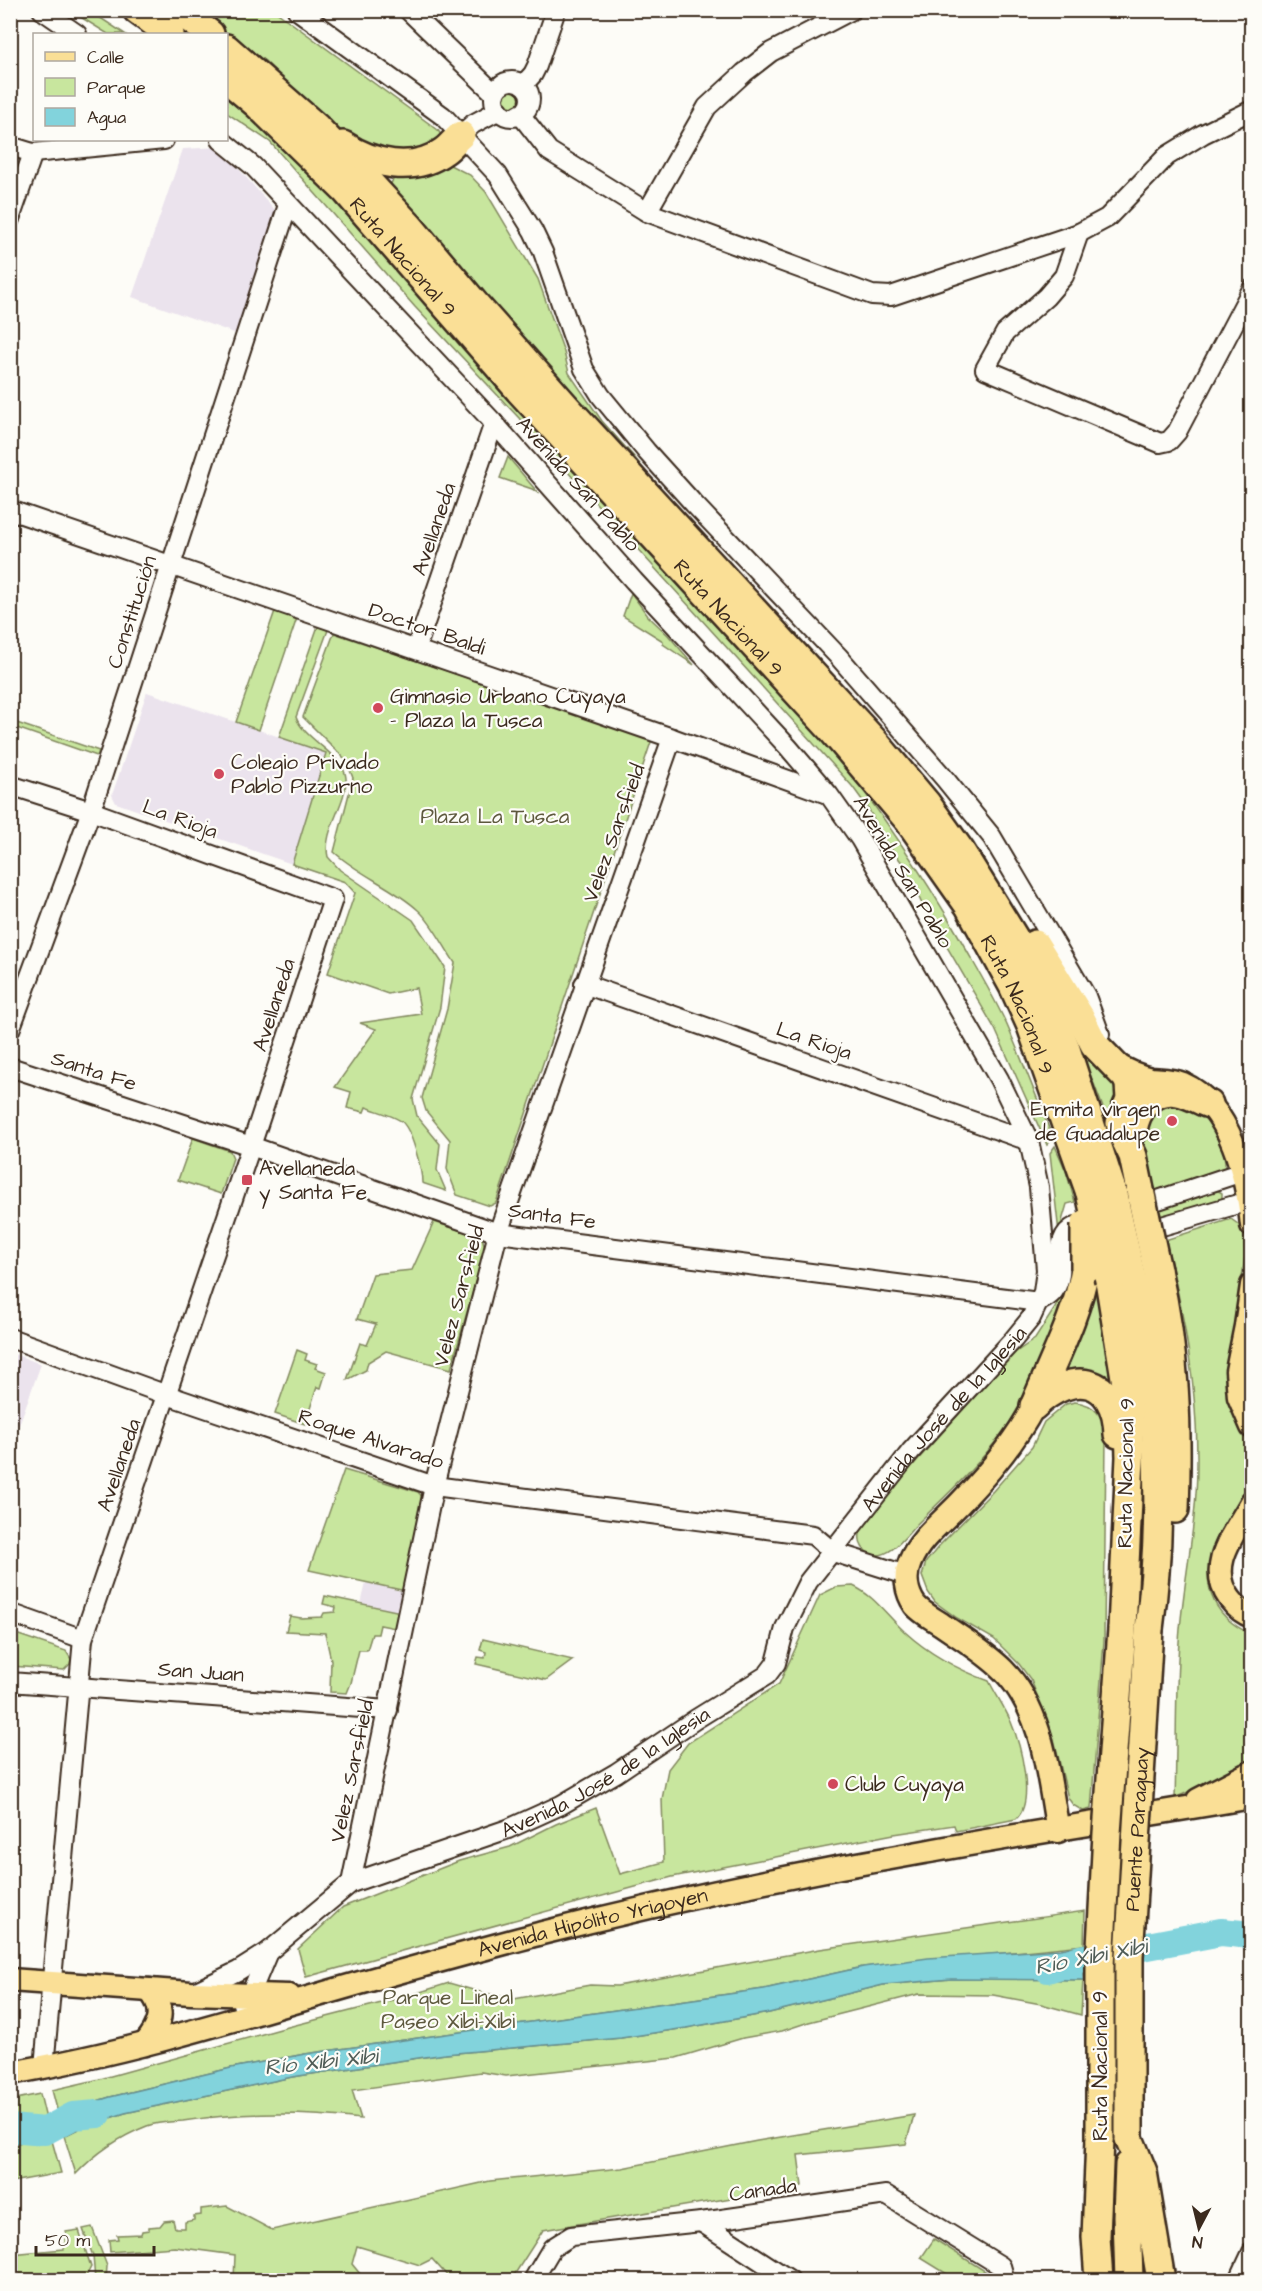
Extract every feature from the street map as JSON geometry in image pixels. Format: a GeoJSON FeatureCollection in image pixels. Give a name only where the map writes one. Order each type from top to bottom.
{"type":"FeatureCollection","features":[{"type":"Feature","properties":{"kind":"highway"},"geometry":{"type":"LineString","coordinates":[[137,10],[169,33]]}},
{"type":"Feature","properties":{"kind":"highway"},"geometry":{"type":"LineString","coordinates":[[178,10],[209,33]]}},
{"type":"Feature","properties":{"kind":"highway","name":"Ruta Nacional 9"},"geometry":{"type":"LineString","coordinates":[[228,50],[317,128],[410,227],[568,409],[874,741],[927,804],[960,850],[1015,939],[1065,1046],[1090,1204],[1092,1268],[1128,1396],[1130,1457],[1122,1629],[1101,1955],[1097,2277]]}},
{"type":"Feature","properties":{"kind":"highway","name":"Ruta Nacional 9"},"geometry":{"type":"LineString","coordinates":[[228,80],[258,105],[345,190],[519,390],[877,781],[939,861],[969,906],[1013,986],[1031,1026],[1068,1125],[1090,1204]]}},
{"type":"Feature","properties":{"kind":"highway"},"geometry":{"type":"LineString","coordinates":[[317,128],[361,157],[377,162],[399,164],[412,164],[429,159],[443,152],[461,135]]}},
{"type":"Feature","properties":{"kind":"highway"},"geometry":{"type":"LineString","coordinates":[[399,164],[384,172],[382,181],[410,227]]}},
{"type":"Feature","properties":{"kind":"highway"},"geometry":{"type":"LineString","coordinates":[[874,741],[922,780],[947,808],[969,838],[1071,1002],[1094,1044],[1126,1077],[1129,1084],[1130,1099],[1120,1123],[1145,1196],[1171,1338],[1178,1428],[1175,1523],[1170,1556],[1150,1622]]}},
{"type":"Feature","properties":{"kind":"highway"},"geometry":{"type":"LineString","coordinates":[[1133,1156],[1132,1129],[1135,1119],[1148,1100],[1165,1092],[1177,1092],[1209,1104]]}},
{"type":"Feature","properties":{"kind":"highway"},"geometry":{"type":"LineString","coordinates":[[1034,1406],[1068,1328],[1082,1284],[1092,1268]]}},
{"type":"Feature","properties":{"kind":"highway","name":"Ruta Nacional 9"},"geometry":{"type":"LineString","coordinates":[[1092,1268],[1141,1316],[1157,1440],[1158,1554],[1150,1622]]}},
{"type":"Feature","properties":{"kind":"highway"},"geometry":{"type":"LineString","coordinates":[[1034,1406],[1057,1387],[1085,1383],[1106,1394],[1113,1405],[1118,1436],[1116,1545],[1123,1589]]}},
{"type":"Feature","properties":{"kind":"highway","name":"Puente Paraguay"},"geometry":{"type":"LineString","coordinates":[[1129,2138],[1129,1957],[1150,1622]]}},
{"type":"Feature","properties":{"kind":"highway"},"geometry":{"type":"LineString","coordinates":[[1129,2138],[1143,2172],[1161,2280]]}},
{"type":"Feature","properties":{"kind":"highway","name":"Ruta Nacional 9"},"geometry":{"type":"LineString","coordinates":[[1129,2138],[1127,2216],[1129,2280]]}},
{"type":"Feature","properties":{"kind":"main road"},"geometry":{"type":"LineString","coordinates":[[1109,1061],[1138,1075],[1183,1084],[1197,1092],[1216,1110],[1242,1172],[1250,1200],[1251,1225]]}},
{"type":"Feature","properties":{"kind":"main road"},"geometry":{"type":"LineString","coordinates":[[1251,1285],[1237,1371],[1239,1397],[1251,1427]]}},
{"type":"Feature","properties":{"kind":"main road"},"geometry":{"type":"LineString","coordinates":[[1034,1406],[1010,1445],[925,1538],[913,1555],[906,1575],[910,1597],[916,1605],[1002,1668],[1025,1699],[1033,1716],[1047,1768],[1058,1831]]}},
{"type":"Feature","properties":{"kind":"main road"},"geometry":{"type":"LineString","coordinates":[[1251,1502],[1225,1549],[1220,1569],[1227,1595],[1240,1611],[1251,1616]]}},
{"type":"Feature","properties":{"kind":"main road"},"geometry":{"type":"LineString","coordinates":[[1183,1809],[1251,1772]]}},
{"type":"Feature","properties":{"kind":"main road","name":"Avenida Hipólito Yrigoyen"},"geometry":{"type":"LineString","coordinates":[[10,2073],[145,2044],[543,1933],[664,1904],[860,1863],[1251,1797]]}},
{"type":"Feature","properties":{"kind":"main road","name":"Avenida José de la Iglesia"},"geometry":{"type":"LineString","coordinates":[[10,1980],[191,1993]]}},
{"type":"Feature","properties":{"kind":"main road"},"geometry":{"type":"LineString","coordinates":[[145,2044],[157,2029],[160,2021],[159,2005],[149,1990]]}},
{"type":"Feature","properties":{"kind":"main road"},"geometry":{"type":"LineString","coordinates":[[191,1993],[311,1997]]}},
{"type":"Feature","properties":{"kind":"street"},"geometry":{"type":"LineString","coordinates":[[42,10],[76,33]]}},
{"type":"Feature","properties":{"kind":"street"},"geometry":{"type":"LineString","coordinates":[[297,10],[443,116],[498,175],[533,231],[543,252],[584,369],[601,396],[687,496],[874,696],[992,837],[1086,996],[1109,1061]]}},
{"type":"Feature","properties":{"kind":"street"},"geometry":{"type":"LineString","coordinates":[[408,10],[497,102],[509,116],[520,114],[528,106],[529,94],[523,85],[512,81],[506,82],[497,89],[497,102],[461,135]]}},
{"type":"Feature","properties":{"kind":"street"},"geometry":{"type":"LineString","coordinates":[[523,85],[537,66],[556,10]]}},
{"type":"Feature","properties":{"kind":"street"},"geometry":{"type":"LineString","coordinates":[[647,212],[707,107],[771,52],[852,10]]}},
{"type":"Feature","properties":{"kind":"street"},"geometry":{"type":"LineString","coordinates":[[520,114],[549,151],[647,212],[872,295],[891,296],[1079,233],[1107,218],[1167,156],[1251,110]]}},
{"type":"Feature","properties":{"kind":"street"},"geometry":{"type":"LineString","coordinates":[[10,146],[33,153],[154,141]]}},
{"type":"Feature","properties":{"kind":"street","name":"Avenida San Pablo"},"geometry":{"type":"LineString","coordinates":[[222,141],[253,166],[494,423],[634,581],[788,747],[829,795],[860,839],[999,1079],[1029,1141],[1039,1187],[1046,1270],[1039,1302]]}},
{"type":"Feature","properties":{"kind":"street"},"geometry":{"type":"LineString","coordinates":[[10,219],[33,153]]}},
{"type":"Feature","properties":{"kind":"street","name":"Constitución"},"geometry":{"type":"LineString","coordinates":[[10,1030],[91,811],[288,205]]}},
{"type":"Feature","properties":{"kind":"street"},"geometry":{"type":"LineString","coordinates":[[1079,233],[1064,276],[1046,297],[1005,333],[985,369],[1160,443],[1169,441],[1177,432],[1251,289]]}},
{"type":"Feature","properties":{"kind":"street","name":"Avellaneda"},"geometry":{"type":"LineString","coordinates":[[416,649],[494,423]]}},
{"type":"Feature","properties":{"kind":"street","name":"Doctor Baldi"},"geometry":{"type":"LineString","coordinates":[[10,510],[672,738],[829,795]]}},
{"type":"Feature","properties":{"kind":"street","name":"Velez Sarsfield"},"geometry":{"type":"LineString","coordinates":[[351,1883],[434,1486],[498,1233],[672,738]]}},
{"type":"Feature","properties":{"kind":"street","name":"La Rioja"},"geometry":{"type":"LineString","coordinates":[[10,785],[91,811],[333,899]]}},
{"type":"Feature","properties":{"kind":"street","name":"Avellaneda"},"geometry":{"type":"LineString","coordinates":[[44,2067],[83,1639],[333,899]]}},
{"type":"Feature","properties":{"kind":"street","name":"La Rioja"},"geometry":{"type":"LineString","coordinates":[[584,984],[1029,1141]]}},
{"type":"Feature","properties":{"kind":"street","name":"Santa Fe"},"geometry":{"type":"LineString","coordinates":[[10,1067],[251,1146],[498,1233],[1039,1302]]}},
{"type":"Feature","properties":{"kind":"street"},"geometry":{"type":"LineString","coordinates":[[1145,1196],[1242,1172]]}},
{"type":"Feature","properties":{"kind":"street"},"geometry":{"type":"LineString","coordinates":[[1155,1228],[1250,1200]]}},
{"type":"Feature","properties":{"kind":"street"},"geometry":{"type":"LineString","coordinates":[[1039,1302],[1054,1291],[1060,1276],[1092,1268],[1064,1236],[1090,1204]]}},
{"type":"Feature","properties":{"kind":"street","name":"Avenida José de la Iglesia"},"geometry":{"type":"LineString","coordinates":[[191,1993],[238,1971],[268,1952],[351,1883],[508,1828],[561,1805],[616,1773],[767,1675],[776,1663],[785,1628],[808,1582],[911,1451],[1013,1340],[1031,1318],[1039,1302]]}},
{"type":"Feature","properties":{"kind":"street","name":"Roque Alvarado"},"geometry":{"type":"LineString","coordinates":[[10,1338],[166,1395],[434,1486],[813,1535],[833,1552],[906,1575]]}},
{"type":"Feature","properties":{"kind":"street"},"geometry":{"type":"LineString","coordinates":[[10,1613],[83,1639]]}},
{"type":"Feature","properties":{"kind":"street","name":"San Juan"},"geometry":{"type":"LineString","coordinates":[[10,1682],[388,1710]]}},
{"type":"Feature","properties":{"kind":"street"},"geometry":{"type":"LineString","coordinates":[[206,2028],[234,2012],[250,1995],[268,1952]]}},
{"type":"Feature","properties":{"kind":"street","name":"Canada"},"geometry":{"type":"LineString","coordinates":[[533,2280],[552,2248],[571,2236],[701,2222],[886,2195],[1003,2273]]}},
{"type":"Feature","properties":{"kind":"street"},"geometry":{"type":"LineString","coordinates":[[701,2222],[790,2280]]}},
{"type":"Feature","properties":{"kind":"street"},"geometry":{"type":"LineString","coordinates":[[1239,2280],[1250,2253]]}},
{"type":"Feature","properties":{"kind":"shaded area"},"geometry":{"type":"Polygon","coordinates":[[[219,147],[277,212],[237,334],[132,297],[183,149],[219,147]]]}},
{"type":"Feature","properties":{"kind":"shaded area","name":"Colegio Privado Pablo Pizzurno"},"geometry":{"type":"Polygon","coordinates":[[[147,692],[327,753],[292,864],[116,803],[112,795],[147,692]]]}},
{"type":"Feature","properties":{"kind":"shaded area"},"geometry":{"type":"Polygon","coordinates":[[[11,1353],[41,1364],[19,1425],[11,1422],[11,1353]]]}},
{"type":"Feature","properties":{"kind":"shaded area"},"geometry":{"type":"Polygon","coordinates":[[[366,1583],[406,1591],[401,1612],[361,1604],[366,1583]]]}},
{"type":"Feature","properties":{"kind":"green space"},"geometry":{"type":"Polygon","coordinates":[[[90,11],[123,33],[106,33],[74,13],[90,11]]]}},
{"type":"Feature","properties":{"kind":"green space"},"geometry":{"type":"Polygon","coordinates":[[[222,11],[275,11],[438,130],[441,135],[438,145],[391,154],[339,133],[265,61],[213,23],[222,11]]]}},
{"type":"Feature","properties":{"kind":"green space"},"geometry":{"type":"Polygon","coordinates":[[[512,87],[521,90],[524,99],[521,108],[512,111],[503,108],[500,99],[503,90],[512,87]]]}},
{"type":"Feature","properties":{"kind":"green space"},"geometry":{"type":"Polygon","coordinates":[[[228,93],[348,204],[442,322],[506,389],[835,753],[915,865],[944,911],[1001,1012],[1053,1138],[1047,1145],[995,1029],[923,906],[903,864],[885,841],[868,808],[852,786],[519,418],[415,307],[270,142],[228,114],[228,93]]]}},
{"type":"Feature","properties":{"kind":"green space"},"geometry":{"type":"Polygon","coordinates":[[[450,165],[470,175],[486,192],[538,279],[564,352],[569,373],[602,421],[665,496],[628,458],[392,189],[391,183],[397,174],[450,165]]]}},
{"type":"Feature","properties":{"kind":"green space"},"geometry":{"type":"Polygon","coordinates":[[[508,457],[539,494],[532,489],[500,478],[508,457]]]}},
{"type":"Feature","properties":{"kind":"green space"},"geometry":{"type":"Polygon","coordinates":[[[631,593],[648,616],[694,665],[663,644],[663,641],[623,616],[631,593]]]}},
{"type":"Feature","properties":{"kind":"green space"},"geometry":{"type":"Polygon","coordinates":[[[275,611],[297,618],[259,730],[236,722],[275,611]]]}},
{"type":"Feature","properties":{"kind":"green space"},"geometry":{"type":"Polygon","coordinates":[[[318,626],[328,630],[296,717],[306,733],[338,762],[346,778],[343,798],[328,837],[328,857],[340,870],[413,920],[445,967],[440,1007],[413,1099],[417,1116],[440,1144],[437,1170],[446,1191],[422,1183],[418,1160],[409,1132],[401,1121],[366,1107],[364,1112],[347,1108],[351,1092],[335,1087],[376,1029],[360,1023],[421,1014],[416,988],[388,994],[328,973],[355,893],[345,882],[292,864],[326,753],[279,737],[318,626]]]}},
{"type":"Feature","properties":{"kind":"green space","name":"Plaza La Tusca"},"geometry":{"type":"Polygon","coordinates":[[[334,633],[648,739],[651,742],[496,1203],[490,1206],[457,1195],[447,1169],[450,1140],[426,1111],[422,1098],[447,1009],[455,963],[433,928],[418,910],[398,894],[354,868],[334,852],[353,778],[346,760],[303,717],[334,633]]]}},
{"type":"Feature","properties":{"kind":"green space"},"geometry":{"type":"Polygon","coordinates":[[[11,721],[99,751],[97,756],[11,726],[11,721]]]}},
{"type":"Feature","properties":{"kind":"green space"},"geometry":{"type":"Polygon","coordinates":[[[1068,1028],[1119,1085],[1116,1142],[1094,1084],[1068,1028]]]}},
{"type":"Feature","properties":{"kind":"green space"},"geometry":{"type":"Polygon","coordinates":[[[1158,1099],[1206,1113],[1222,1147],[1225,1168],[1153,1194],[1139,1132],[1158,1099]]]}},
{"type":"Feature","properties":{"kind":"green space"},"geometry":{"type":"Polygon","coordinates":[[[193,1138],[230,1151],[233,1158],[221,1194],[178,1180],[193,1138]]]}},
{"type":"Feature","properties":{"kind":"green space"},"geometry":{"type":"Polygon","coordinates":[[[1055,1146],[1066,1171],[1075,1202],[1067,1204],[1062,1221],[1062,1233],[1059,1233],[1050,1153],[1055,1146]]]}},
{"type":"Feature","properties":{"kind":"green space"},"geometry":{"type":"Polygon","coordinates":[[[1215,1189],[1222,1193],[1222,1198],[1218,1201],[1161,1219],[1158,1207],[1215,1189]]]}},
{"type":"Feature","properties":{"kind":"green space"},"geometry":{"type":"Polygon","coordinates":[[[1231,1219],[1242,1227],[1244,1235],[1245,1256],[1237,1315],[1244,1429],[1252,1468],[1246,1491],[1212,1555],[1209,1583],[1217,1607],[1237,1626],[1251,1634],[1251,1763],[1175,1798],[1178,1650],[1195,1506],[1197,1437],[1188,1351],[1165,1240],[1231,1219]]]}},
{"type":"Feature","properties":{"kind":"green space"},"geometry":{"type":"Polygon","coordinates":[[[434,1222],[482,1237],[485,1248],[451,1369],[386,1351],[368,1362],[366,1370],[347,1380],[360,1343],[367,1345],[376,1324],[357,1319],[373,1274],[412,1270],[434,1222]]]}},
{"type":"Feature","properties":{"kind":"green space"},"geometry":{"type":"Polygon","coordinates":[[[1074,1265],[1050,1336],[1024,1395],[996,1442],[891,1550],[878,1555],[865,1551],[860,1536],[868,1515],[1013,1354],[1035,1339],[1055,1308],[1074,1265]]]}},
{"type":"Feature","properties":{"kind":"green space"},"geometry":{"type":"Polygon","coordinates":[[[1096,1271],[1114,1378],[1088,1372],[1067,1371],[1096,1271]]]}},
{"type":"Feature","properties":{"kind":"green space"},"geometry":{"type":"Polygon","coordinates":[[[297,1350],[307,1354],[305,1360],[317,1364],[315,1368],[326,1372],[321,1388],[317,1387],[305,1424],[275,1414],[297,1350]]]}},
{"type":"Feature","properties":{"kind":"green space"},"geometry":{"type":"Polygon","coordinates":[[[1075,1402],[1088,1405],[1097,1412],[1106,1434],[1104,1641],[1091,1809],[1083,1811],[1073,1805],[1068,1798],[1054,1739],[1031,1680],[1019,1664],[994,1639],[957,1618],[935,1602],[922,1576],[926,1562],[939,1546],[1032,1447],[1044,1422],[1066,1404],[1075,1402]]]}},
{"type":"Feature","properties":{"kind":"green space"},"geometry":{"type":"Polygon","coordinates":[[[344,1470],[418,1492],[426,1501],[406,1591],[309,1570],[344,1470]]]}},
{"type":"Feature","properties":{"kind":"green space","name":"Club Cuyaya"},"geometry":{"type":"Polygon","coordinates":[[[853,1586],[861,1590],[905,1632],[934,1654],[989,1681],[1011,1722],[1022,1757],[1026,1786],[1025,1800],[1022,1811],[1016,1819],[956,1831],[954,1825],[894,1834],[672,1877],[306,1977],[298,1949],[343,1907],[459,1861],[510,1847],[556,1824],[596,1808],[620,1874],[664,1862],[662,1799],[668,1769],[688,1743],[779,1684],[820,1595],[836,1587],[853,1586]]]}},
{"type":"Feature","properties":{"kind":"green space"},"geometry":{"type":"Polygon","coordinates":[[[325,1596],[401,1612],[395,1628],[380,1625],[378,1634],[372,1634],[367,1650],[359,1650],[347,1693],[330,1692],[331,1660],[325,1633],[286,1631],[290,1616],[322,1617],[324,1613],[335,1612],[336,1607],[323,1604],[325,1596]]]}},
{"type":"Feature","properties":{"kind":"green space"},"geometry":{"type":"Polygon","coordinates":[[[10,1632],[66,1651],[71,1659],[70,1664],[64,1670],[11,1666],[10,1632]]]}},
{"type":"Feature","properties":{"kind":"green space"},"geometry":{"type":"Polygon","coordinates":[[[483,1639],[573,1660],[546,1680],[476,1664],[478,1657],[485,1658],[486,1652],[480,1650],[483,1639]]]}},
{"type":"Feature","properties":{"kind":"green space","name":"Parque Lineal Paseo Xibi-Xibi"},"geometry":{"type":"Polygon","coordinates":[[[1085,1911],[1084,1945],[863,1967],[764,1989],[305,2054],[231,2068],[110,2097],[58,2113],[52,2090],[401,1998],[449,1983],[514,1999],[590,1985],[617,1986],[820,1949],[1085,1911]]]}},
{"type":"Feature","properties":{"kind":"green space","name":"Parque Lineal Paseo Xibi-Xibi"},"geometry":{"type":"Polygon","coordinates":[[[951,1979],[1083,1980],[1081,2015],[1041,2004],[993,1995],[919,1994],[782,2031],[743,2038],[676,2058],[506,2076],[481,2072],[352,2090],[361,2119],[272,2114],[227,2116],[156,2124],[137,2130],[118,2140],[100,2152],[76,2174],[64,2136],[82,2127],[125,2113],[292,2077],[445,2054],[621,2038],[686,2028],[769,2013],[883,1985],[951,1979]]]}},
{"type":"Feature","properties":{"kind":"green space"},"geometry":{"type":"Polygon","coordinates":[[[40,2094],[46,2119],[11,2122],[11,2100],[40,2094]]]}},
{"type":"Feature","properties":{"kind":"green space"},"geometry":{"type":"Polygon","coordinates":[[[914,2115],[906,2144],[798,2155],[802,2186],[543,2230],[511,2280],[451,2280],[432,2259],[420,2265],[357,2246],[352,2264],[365,2280],[234,2280],[235,2255],[175,2247],[110,2252],[109,2240],[118,2239],[117,2235],[141,2234],[142,2231],[149,2230],[149,2227],[160,2226],[164,2221],[173,2220],[175,2228],[185,2228],[185,2222],[194,2220],[194,2216],[201,2215],[201,2209],[227,2206],[272,2230],[490,2181],[622,2168],[757,2141],[914,2115]]]}},
{"type":"Feature","properties":{"kind":"green space"},"geometry":{"type":"Polygon","coordinates":[[[51,2137],[61,2173],[11,2182],[11,2144],[51,2137]]]}},
{"type":"Feature","properties":{"kind":"green space"},"geometry":{"type":"Polygon","coordinates":[[[92,2227],[107,2266],[106,2280],[95,2280],[93,2256],[83,2229],[92,2227]]]}},
{"type":"Feature","properties":{"kind":"green space"},"geometry":{"type":"Polygon","coordinates":[[[79,2230],[91,2267],[84,2280],[11,2280],[11,2254],[64,2249],[66,2232],[79,2230]]]}},
{"type":"Feature","properties":{"kind":"green space"},"geometry":{"type":"Polygon","coordinates":[[[934,2239],[988,2273],[991,2280],[950,2280],[952,2277],[921,2258],[934,2239]]]}},
{"type":"Feature","properties":{"kind":"water"},"geometry":{"type":"Polygon","coordinates":[[[1084,1945],[1083,1980],[951,1979],[883,1985],[769,2013],[686,2028],[621,2038],[445,2054],[292,2077],[125,2113],[82,2127],[64,2136],[58,2113],[110,2097],[231,2068],[305,2054],[764,1989],[863,1967],[928,1958],[1061,1949],[1084,1945]]]}},
{"type":"Feature","properties":{"kind":"water"},"geometry":{"type":"Polygon","coordinates":[[[46,2119],[51,2137],[11,2144],[11,2122],[46,2119]]]}},
{"type":"Feature","properties":{"kind":"waterway","name":"Río Xibi Xibi"},"geometry":{"type":"LineString","coordinates":[[1048,1969],[1080,1959],[1221,1932],[1252,1935]]}},
{"type":"Feature","properties":{"kind":"waterway","name":"Río Xibi Xibi"},"geometry":{"type":"LineString","coordinates":[[10,2128],[45,2131],[73,2116],[98,2114]]}},
{"type":"Feature","properties":{"kind":"place","name":"Gimnasio Urbano Cuyaya - Plaza la Tusca"},"geometry":{"type":"Point","coordinates":[378,708]}},
{"type":"Feature","properties":{"kind":"place","name":"Colegio Privado Pablo Pizzurno"},"geometry":{"type":"Point","coordinates":[219,774]}},
{"type":"Feature","properties":{"kind":"place","name":"Ermita virgen de Guadalupe"},"geometry":{"type":"Point","coordinates":[1172,1121]}},
{"type":"Feature","properties":{"kind":"place","name":"Avellaneda y Santa Fe"},"geometry":{"type":"Point","coordinates":[247,1180]}},
{"type":"Feature","properties":{"kind":"place","name":"Club Cuyaya"},"geometry":{"type":"Point","coordinates":[833,1784]}}]}
